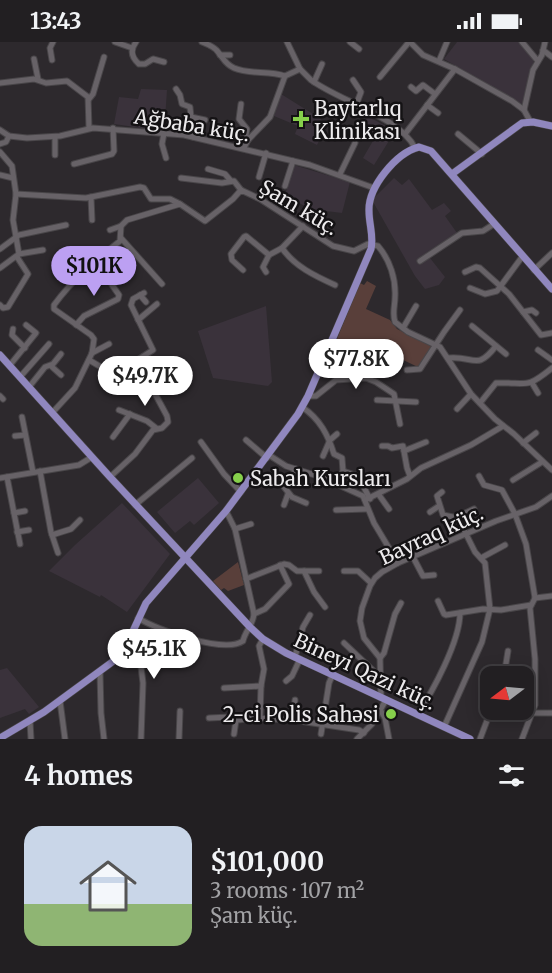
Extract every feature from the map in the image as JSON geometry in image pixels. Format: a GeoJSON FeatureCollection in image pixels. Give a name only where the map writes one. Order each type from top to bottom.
{"type":"FeatureCollection","features":[{"type":"Feature","properties":{"kind":"main road"},"geometry":{"type":"LineString","coordinates":[[452,174],[517,126],[530,122],[552,126]]}},
{"type":"Feature","properties":{"kind":"main road"},"geometry":{"type":"LineString","coordinates":[[99,670],[121,648],[143,601],[242,492],[302,407],[372,243],[369,205],[374,188],[399,159],[415,148],[423,147],[431,151],[552,289]]}},
{"type":"Feature","properties":{"kind":"main road","name":"Bineyi Qazi küç."},"geometry":{"type":"LineString","coordinates":[[0,355],[135,505],[263,639],[297,658],[444,727],[454,736],[470,739]]}},
{"type":"Feature","properties":{"kind":"main road"},"geometry":{"type":"LineString","coordinates":[[0,736],[29,720],[123,651],[131,636],[136,617]]}},
{"type":"Feature","properties":{"kind":"street"},"geometry":{"type":"LineString","coordinates":[[52,60],[50,48],[53,42]]}},
{"type":"Feature","properties":{"kind":"street"},"geometry":{"type":"LineString","coordinates":[[115,42],[132,48]]}},
{"type":"Feature","properties":{"kind":"street"},"geometry":{"type":"LineString","coordinates":[[136,42],[132,48],[133,57],[139,64],[145,64],[153,59],[164,62]]}},
{"type":"Feature","properties":{"kind":"street"},"geometry":{"type":"LineString","coordinates":[[202,42],[215,49],[227,64],[240,70],[285,76],[300,69]]}},
{"type":"Feature","properties":{"kind":"street"},"geometry":{"type":"LineString","coordinates":[[287,42],[300,69],[314,82],[405,134],[415,148]]}},
{"type":"Feature","properties":{"kind":"street"},"geometry":{"type":"LineString","coordinates":[[350,42],[359,50]]}},
{"type":"Feature","properties":{"kind":"street"},"geometry":{"type":"LineString","coordinates":[[380,77],[410,42],[418,52],[455,69],[524,110],[530,122]]}},
{"type":"Feature","properties":{"kind":"street"},"geometry":{"type":"LineString","coordinates":[[439,61],[447,42]]}},
{"type":"Feature","properties":{"kind":"street"},"geometry":{"type":"LineString","coordinates":[[522,42],[537,60]]}},
{"type":"Feature","properties":{"kind":"street"},"geometry":{"type":"LineString","coordinates":[[524,110],[533,70],[542,55],[545,42]]}},
{"type":"Feature","properties":{"kind":"street"},"geometry":{"type":"LineString","coordinates":[[543,50],[552,57]]}},
{"type":"Feature","properties":{"kind":"street"},"geometry":{"type":"LineString","coordinates":[[220,55],[230,55]]}},
{"type":"Feature","properties":{"kind":"street"},"geometry":{"type":"LineString","coordinates":[[89,128],[89,99],[93,94],[104,57]]}},
{"type":"Feature","properties":{"kind":"street"},"geometry":{"type":"LineString","coordinates":[[34,59],[38,79]]}},
{"type":"Feature","properties":{"kind":"street"},"geometry":{"type":"LineString","coordinates":[[314,82],[322,64]]}},
{"type":"Feature","properties":{"kind":"street"},"geometry":{"type":"LineString","coordinates":[[405,134],[455,69]]}},
{"type":"Feature","properties":{"kind":"street"},"geometry":{"type":"LineString","coordinates":[[244,148],[248,140],[270,117],[285,76]]}},
{"type":"Feature","properties":{"kind":"street"},"geometry":{"type":"LineString","coordinates":[[0,82],[38,79],[46,83],[67,81],[89,99]]}},
{"type":"Feature","properties":{"kind":"street"},"geometry":{"type":"LineString","coordinates":[[353,80],[361,92],[356,105]]}},
{"type":"Feature","properties":{"kind":"street"},"geometry":{"type":"LineString","coordinates":[[411,87],[416,91],[423,86],[435,94]]}},
{"type":"Feature","properties":{"kind":"street"},"geometry":{"type":"LineString","coordinates":[[176,90],[180,94],[182,104],[190,107],[190,116],[205,120]]}},
{"type":"Feature","properties":{"kind":"street"},"geometry":{"type":"LineString","coordinates":[[241,104],[238,119],[247,129],[248,140]]}},
{"type":"Feature","properties":{"kind":"street"},"geometry":{"type":"LineString","coordinates":[[428,105],[438,113]]}},
{"type":"Feature","properties":{"kind":"street"},"geometry":{"type":"LineString","coordinates":[[193,137],[196,119]]}},
{"type":"Feature","properties":{"kind":"street","name":"Ağbaba küç."},"geometry":{"type":"LineString","coordinates":[[1,132],[9,136],[27,138],[55,137],[89,128],[113,128],[193,137],[266,153],[340,174],[374,188]]}},
{"type":"Feature","properties":{"kind":"street"},"geometry":{"type":"LineString","coordinates":[[74,164],[112,154],[114,151],[113,128]]}},
{"type":"Feature","properties":{"kind":"street"},"geometry":{"type":"LineString","coordinates":[[164,133],[162,144],[166,158]]}},
{"type":"Feature","properties":{"kind":"street"},"geometry":{"type":"LineString","coordinates":[[458,134],[482,154]]}},
{"type":"Feature","properties":{"kind":"street"},"geometry":{"type":"LineString","coordinates":[[0,144],[6,142],[9,136]]}},
{"type":"Feature","properties":{"kind":"street"},"geometry":{"type":"LineString","coordinates":[[55,137],[55,155]]}},
{"type":"Feature","properties":{"kind":"street"},"geometry":{"type":"LineString","coordinates":[[340,174],[355,143]]}},
{"type":"Feature","properties":{"kind":"street"},"geometry":{"type":"LineString","coordinates":[[0,152],[11,163],[16,194],[13,214],[18,255],[28,274],[8,307],[3,308],[0,304]]}},
{"type":"Feature","properties":{"kind":"street"},"geometry":{"type":"LineString","coordinates":[[259,177],[266,153]]}},
{"type":"Feature","properties":{"kind":"street"},"geometry":{"type":"LineString","coordinates":[[285,186],[293,161]]}},
{"type":"Feature","properties":{"kind":"street"},"geometry":{"type":"LineString","coordinates":[[208,169],[225,174],[231,181]]}},
{"type":"Feature","properties":{"kind":"street"},"geometry":{"type":"LineString","coordinates":[[0,175],[13,178]]}},
{"type":"Feature","properties":{"kind":"street"},"geometry":{"type":"LineString","coordinates":[[181,178],[222,183],[231,181],[237,183],[242,190]]}},
{"type":"Feature","properties":{"kind":"street"},"geometry":{"type":"LineString","coordinates":[[16,194],[91,197],[140,187],[144,188],[151,199],[170,199],[180,204]]}},
{"type":"Feature","properties":{"kind":"street","name":"Şam küç."},"geometry":{"type":"LineString","coordinates":[[180,204],[205,221],[233,200],[242,190],[326,242],[342,249],[354,251],[372,243]]}},
{"type":"Feature","properties":{"kind":"street"},"geometry":{"type":"LineString","coordinates":[[91,197],[92,220]]}},
{"type":"Feature","properties":{"kind":"street"},"geometry":{"type":"LineString","coordinates":[[110,230],[121,226],[127,220],[180,204]]}},
{"type":"Feature","properties":{"kind":"street"},"geometry":{"type":"LineString","coordinates":[[420,261],[452,238],[462,233],[483,231],[494,224]]}},
{"type":"Feature","properties":{"kind":"street"},"geometry":{"type":"LineString","coordinates":[[0,249],[16,237],[66,225]]}},
{"type":"Feature","properties":{"kind":"street"},"geometry":{"type":"LineString","coordinates":[[121,226],[121,238],[162,284]]}},
{"type":"Feature","properties":{"kind":"street"},"geometry":{"type":"LineString","coordinates":[[266,272],[263,267],[269,255],[282,248],[303,226]]}},
{"type":"Feature","properties":{"kind":"street"},"geometry":{"type":"LineString","coordinates":[[243,270],[232,260],[231,254],[244,237],[256,243],[269,255]]}},
{"type":"Feature","properties":{"kind":"street"},"geometry":{"type":"LineString","coordinates":[[52,412],[75,388],[90,356],[93,337],[54,309],[54,304],[80,273],[121,238]]}},
{"type":"Feature","properties":{"kind":"street"},"geometry":{"type":"LineString","coordinates":[[372,243],[382,250],[392,273],[395,292],[393,317],[395,322],[437,345],[471,394],[502,426],[552,471]]}},
{"type":"Feature","properties":{"kind":"street"},"geometry":{"type":"LineString","coordinates":[[282,248],[299,265],[335,285]]}},
{"type":"Feature","properties":{"kind":"street"},"geometry":{"type":"LineString","coordinates":[[0,268],[18,255],[44,250]]}},
{"type":"Feature","properties":{"kind":"street"},"geometry":{"type":"LineString","coordinates":[[534,270],[552,253]]}},
{"type":"Feature","properties":{"kind":"street"},"geometry":{"type":"LineString","coordinates":[[470,288],[489,294],[502,287],[513,267],[522,257]]}},
{"type":"Feature","properties":{"kind":"street"},"geometry":{"type":"LineString","coordinates":[[465,272],[476,267],[480,268],[502,287],[541,335],[552,333]]}},
{"type":"Feature","properties":{"kind":"street"},"geometry":{"type":"LineString","coordinates":[[76,326],[84,316],[118,299],[119,295],[112,285],[117,280]]}},
{"type":"Feature","properties":{"kind":"street"},"geometry":{"type":"LineString","coordinates":[[119,410],[147,421],[156,428],[165,427],[168,419],[139,364],[140,359],[153,350],[131,304],[133,298],[142,294],[146,302]]}},
{"type":"Feature","properties":{"kind":"street"},"geometry":{"type":"LineString","coordinates":[[138,320],[157,304]]}},
{"type":"Feature","properties":{"kind":"street"},"geometry":{"type":"LineString","coordinates":[[403,328],[416,306]]}},
{"type":"Feature","properties":{"kind":"street"},"geometry":{"type":"LineString","coordinates":[[407,370],[420,369],[460,310]]}},
{"type":"Feature","properties":{"kind":"street"},"geometry":{"type":"LineString","coordinates":[[523,312],[532,310],[536,313]]}},
{"type":"Feature","properties":{"kind":"street"},"geometry":{"type":"LineString","coordinates":[[10,365],[36,333],[26,325]]}},
{"type":"Feature","properties":{"kind":"street"},"geometry":{"type":"LineString","coordinates":[[472,326],[506,354]]}},
{"type":"Feature","properties":{"kind":"street"},"geometry":{"type":"LineString","coordinates":[[14,329],[12,335],[26,348]]}},
{"type":"Feature","properties":{"kind":"street"},"geometry":{"type":"LineString","coordinates":[[20,377],[49,344]]}},
{"type":"Feature","properties":{"kind":"street"},"geometry":{"type":"LineString","coordinates":[[90,356],[109,344]]}},
{"type":"Feature","properties":{"kind":"street"},"geometry":{"type":"LineString","coordinates":[[448,358],[481,361],[486,359],[496,346]]}},
{"type":"Feature","properties":{"kind":"street"},"geometry":{"type":"LineString","coordinates":[[538,350],[552,360]]}},
{"type":"Feature","properties":{"kind":"street"},"geometry":{"type":"LineString","coordinates":[[29,387],[61,354]]}},
{"type":"Feature","properties":{"kind":"street"},"geometry":{"type":"LineString","coordinates":[[90,356],[101,367],[111,383]]}},
{"type":"Feature","properties":{"kind":"street"},"geometry":{"type":"LineString","coordinates":[[51,366],[61,375]]}},
{"type":"Feature","properties":{"kind":"street"},"geometry":{"type":"LineString","coordinates":[[480,403],[496,383],[532,383],[552,368]]}},
{"type":"Feature","properties":{"kind":"street"},"geometry":{"type":"LineString","coordinates":[[308,396],[316,396],[336,380],[366,378],[392,392],[400,424]]}},
{"type":"Feature","properties":{"kind":"street"},"geometry":{"type":"LineString","coordinates":[[532,383],[538,393]]}},
{"type":"Feature","properties":{"kind":"street"},"geometry":{"type":"LineString","coordinates":[[457,409],[471,394]]}},
{"type":"Feature","properties":{"kind":"street"},"geometry":{"type":"LineString","coordinates":[[376,400],[416,402]]}},
{"type":"Feature","properties":{"kind":"street"},"geometry":{"type":"LineString","coordinates":[[302,407],[316,418],[330,440],[334,454],[342,458],[343,471],[337,484]]}},
{"type":"Feature","properties":{"kind":"street"},"geometry":{"type":"LineString","coordinates":[[113,437],[130,414]]}},
{"type":"Feature","properties":{"kind":"street"},"geometry":{"type":"LineString","coordinates":[[22,417],[33,472]]}},
{"type":"Feature","properties":{"kind":"street"},"geometry":{"type":"LineString","coordinates":[[324,429],[328,423]]}},
{"type":"Feature","properties":{"kind":"street"},"geometry":{"type":"LineString","coordinates":[[368,499],[379,495],[429,464],[471,446],[502,426]]}},
{"type":"Feature","properties":{"kind":"street"},"geometry":{"type":"LineString","coordinates":[[110,477],[135,454],[156,428]]}},
{"type":"Feature","properties":{"kind":"street"},"geometry":{"type":"LineString","coordinates":[[523,443],[536,433]]}},
{"type":"Feature","properties":{"kind":"street"},"geometry":{"type":"LineString","coordinates":[[322,456],[330,440],[337,434]]}},
{"type":"Feature","properties":{"kind":"street"},"geometry":{"type":"LineString","coordinates":[[15,436],[25,435]]}},
{"type":"Feature","properties":{"kind":"street"},"geometry":{"type":"LineString","coordinates":[[246,440],[268,457],[296,470],[314,474],[368,499]]}},
{"type":"Feature","properties":{"kind":"street"},"geometry":{"type":"LineString","coordinates":[[201,442],[242,492]]}},
{"type":"Feature","properties":{"kind":"street"},"geometry":{"type":"LineString","coordinates":[[404,451],[426,442]]}},
{"type":"Feature","properties":{"kind":"street"},"geometry":{"type":"LineString","coordinates":[[382,446],[392,448],[402,446],[410,476]]}},
{"type":"Feature","properties":{"kind":"street"},"geometry":{"type":"LineString","coordinates":[[20,544],[14,513],[3,478],[83,464],[92,457]]}},
{"type":"Feature","properties":{"kind":"street"},"geometry":{"type":"LineString","coordinates":[[135,505],[192,458]]}},
{"type":"Feature","properties":{"kind":"street"},"geometry":{"type":"LineString","coordinates":[[513,480],[542,462]]}},
{"type":"Feature","properties":{"kind":"street"},"geometry":{"type":"LineString","coordinates":[[296,470],[284,487],[288,494],[306,503]]}},
{"type":"Feature","properties":{"kind":"street"},"geometry":{"type":"LineString","coordinates":[[40,471],[52,535],[58,553]]}},
{"type":"Feature","properties":{"kind":"street"},"geometry":{"type":"LineString","coordinates":[[343,471],[358,476],[368,499],[367,509],[398,563]]}},
{"type":"Feature","properties":{"kind":"street"},"geometry":{"type":"LineString","coordinates":[[479,476],[484,485],[502,490],[515,514],[526,544],[535,598],[531,604],[530,613],[535,659],[536,705],[534,709]]}},
{"type":"Feature","properties":{"kind":"street"},"geometry":{"type":"LineString","coordinates":[[442,492],[437,496],[444,517],[457,516],[474,509]]}},
{"type":"Feature","properties":{"kind":"street"},"geometry":{"type":"LineString","coordinates":[[284,505],[288,494]]}},
{"type":"Feature","properties":{"kind":"street"},"geometry":{"type":"LineString","coordinates":[[379,495],[389,509]]}},
{"type":"Feature","properties":{"kind":"street","name":"Bayraq küç."},"geometry":{"type":"LineString","coordinates":[[380,658],[368,643],[361,629],[360,616],[371,583],[382,572],[398,563],[536,507],[552,496]]}},
{"type":"Feature","properties":{"kind":"street"},"geometry":{"type":"LineString","coordinates":[[430,512],[439,506]]}},
{"type":"Feature","properties":{"kind":"street"},"geometry":{"type":"LineString","coordinates":[[336,510],[367,509]]}},
{"type":"Feature","properties":{"kind":"street"},"geometry":{"type":"LineString","coordinates":[[14,513],[25,511]]}},
{"type":"Feature","properties":{"kind":"street"},"geometry":{"type":"LineString","coordinates":[[136,617],[176,634],[233,645],[242,642],[254,614],[235,529],[226,511]]}},
{"type":"Feature","properties":{"kind":"street"},"geometry":{"type":"LineString","coordinates":[[444,727],[482,642],[490,609],[486,569],[457,516]]}},
{"type":"Feature","properties":{"kind":"street"},"geometry":{"type":"LineString","coordinates":[[52,535],[71,529],[80,520]]}},
{"type":"Feature","properties":{"kind":"street"},"geometry":{"type":"LineString","coordinates":[[235,529],[252,524]]}},
{"type":"Feature","properties":{"kind":"street"},"geometry":{"type":"LineString","coordinates":[[17,532],[29,530]]}},
{"type":"Feature","properties":{"kind":"street"},"geometry":{"type":"LineString","coordinates":[[481,558],[505,545]]}},
{"type":"Feature","properties":{"kind":"street"},"geometry":{"type":"LineString","coordinates":[[393,552],[402,546]]}},
{"type":"Feature","properties":{"kind":"street"},"geometry":{"type":"LineString","coordinates":[[413,557],[423,576],[434,576]]}},
{"type":"Feature","properties":{"kind":"street"},"geometry":{"type":"LineString","coordinates":[[246,579],[280,565],[289,565],[295,570],[304,572],[319,571]]}},
{"type":"Feature","properties":{"kind":"street"},"geometry":{"type":"LineString","coordinates":[[254,614],[265,609],[289,584],[280,565]]}},
{"type":"Feature","properties":{"kind":"street"},"geometry":{"type":"LineString","coordinates":[[344,571],[358,571],[371,583]]}},
{"type":"Feature","properties":{"kind":"street"},"geometry":{"type":"LineString","coordinates":[[304,572],[325,607]]}},
{"type":"Feature","properties":{"kind":"street"},"geometry":{"type":"LineString","coordinates":[[535,598],[552,596]]}},
{"type":"Feature","properties":{"kind":"street"},"geometry":{"type":"LineString","coordinates":[[438,601],[444,615],[490,609],[501,610],[531,604]]}},
{"type":"Feature","properties":{"kind":"street"},"geometry":{"type":"LineString","coordinates":[[357,739],[381,711],[383,699],[380,658],[384,653],[395,614],[402,603]]}},
{"type":"Feature","properties":{"kind":"street"},"geometry":{"type":"LineString","coordinates":[[417,715],[440,674],[459,624],[460,613]]}},
{"type":"Feature","properties":{"kind":"street"},"geometry":{"type":"LineString","coordinates":[[286,681],[292,676],[303,627],[310,615]]}},
{"type":"Feature","properties":{"kind":"street"},"geometry":{"type":"LineString","coordinates":[[168,632],[166,642],[170,662]]}},
{"type":"Feature","properties":{"kind":"street"},"geometry":{"type":"LineString","coordinates":[[176,634],[180,642]]}},
{"type":"Feature","properties":{"kind":"street"},"geometry":{"type":"LineString","coordinates":[[131,636],[138,642],[142,670],[141,739]]}},
{"type":"Feature","properties":{"kind":"street"},"geometry":{"type":"LineString","coordinates":[[260,718],[264,669],[259,646],[263,639]]}},
{"type":"Feature","properties":{"kind":"street"},"geometry":{"type":"LineString","coordinates":[[344,643],[380,677]]}},
{"type":"Feature","properties":{"kind":"street"},"geometry":{"type":"LineString","coordinates":[[506,666],[508,651]]}},
{"type":"Feature","properties":{"kind":"street"},"geometry":{"type":"LineString","coordinates":[[99,670],[104,739]]}},
{"type":"Feature","properties":{"kind":"street"},"geometry":{"type":"LineString","coordinates":[[321,734],[329,683],[333,674]]}},
{"type":"Feature","properties":{"kind":"street"},"geometry":{"type":"LineString","coordinates":[[224,688],[261,686]]}},
{"type":"Feature","properties":{"kind":"street"},"geometry":{"type":"LineString","coordinates":[[59,699],[65,739]]}},
{"type":"Feature","properties":{"kind":"street"},"geometry":{"type":"LineString","coordinates":[[293,720],[295,700]]}},
{"type":"Feature","properties":{"kind":"street"},"geometry":{"type":"LineString","coordinates":[[179,739],[180,711]]}},
{"type":"Feature","properties":{"kind":"street"},"geometry":{"type":"LineString","coordinates":[[381,711],[385,718],[389,739]]}},
{"type":"Feature","properties":{"kind":"street"},"geometry":{"type":"LineString","coordinates":[[534,713],[552,713]]}},
{"type":"Feature","properties":{"kind":"street"},"geometry":{"type":"LineString","coordinates":[[209,718],[293,720],[359,730],[364,733]]}},
{"type":"Feature","properties":{"kind":"street"},"geometry":{"type":"LineString","coordinates":[[29,720],[31,739]]}},
{"type":"Feature","properties":{"kind":"street"},"geometry":{"type":"LineString","coordinates":[[234,734],[236,720]]}},
{"type":"Feature","properties":{"kind":"street"},"geometry":{"type":"LineString","coordinates":[[480,739],[487,720]]}},
{"type":"Feature","properties":{"kind":"street"},"geometry":{"type":"LineString","coordinates":[[522,739],[529,720]]}},
{"type":"Feature","properties":{"kind":"shaded area"},"geometry":{"type":"Polygon","coordinates":[[[457,42],[519,42],[534,60],[523,105],[444,59],[457,42]]]}},
{"type":"Feature","properties":{"kind":"shaded area"},"geometry":{"type":"Polygon","coordinates":[[[141,89],[167,90],[165,119],[158,118],[156,130],[114,124],[119,97],[138,99],[141,89]]]}},
{"type":"Feature","properties":{"kind":"shaded area","name":"Baytarlıq Klinikası"},"geometry":{"type":"Polygon","coordinates":[[[281,94],[321,119],[320,124],[326,127],[317,145],[295,134],[298,126],[274,116],[281,94]]]}},
{"type":"Feature","properties":{"kind":"shaded area"},"geometry":{"type":"Polygon","coordinates":[[[367,116],[395,131],[374,165],[363,158],[377,134],[362,126],[367,116]]]}},
{"type":"Feature","properties":{"kind":"shaded area"},"geometry":{"type":"Polygon","coordinates":[[[294,165],[350,182],[342,213],[310,209],[285,195],[294,165]]]}},
{"type":"Feature","properties":{"kind":"shaded area"},"geometry":{"type":"Polygon","coordinates":[[[394,178],[402,185],[409,179],[432,210],[444,203],[451,211],[445,216],[457,233],[426,253],[445,277],[439,285],[425,289],[415,276],[372,200],[394,178]]]}},
{"type":"Feature","properties":{"kind":"shaded area"},"geometry":{"type":"Polygon","coordinates":[[[367,281],[376,286],[366,309],[390,320],[397,329],[434,347],[420,368],[378,348],[365,375],[337,377],[344,367],[329,358],[360,283],[364,285],[367,281]]]}},
{"type":"Feature","properties":{"kind":"shaded area"},"geometry":{"type":"Polygon","coordinates":[[[266,306],[272,382],[268,386],[213,378],[198,331],[266,306]]]}},
{"type":"Feature","properties":{"kind":"shaded area"},"geometry":{"type":"Polygon","coordinates":[[[198,478],[219,503],[194,525],[190,521],[175,533],[157,512],[198,478]]]}},
{"type":"Feature","properties":{"kind":"shaded area"},"geometry":{"type":"Polygon","coordinates":[[[122,503],[170,554],[127,612],[101,595],[100,597],[49,571],[122,503]]]}},
{"type":"Feature","properties":{"kind":"shaded area"},"geometry":{"type":"Polygon","coordinates":[[[238,562],[244,585],[228,591],[224,588],[221,590],[213,581],[238,562]]]}},
{"type":"Feature","properties":{"kind":"shaded area"},"geometry":{"type":"Polygon","coordinates":[[[7,668],[39,707],[29,714],[25,709],[0,718],[0,670],[7,668]]]}},
{"type":"Feature","properties":{"kind":"place","name":"Baytarlıq Klinikası"},"geometry":{"type":"Point","coordinates":[301,119]}},
{"type":"Feature","properties":{"kind":"place","name":"Sabah Kursları"},"geometry":{"type":"Point","coordinates":[238,478]}},
{"type":"Feature","properties":{"kind":"place","name":"2-ci Polis Sahəsi"},"geometry":{"type":"Point","coordinates":[391,714]}}]}
